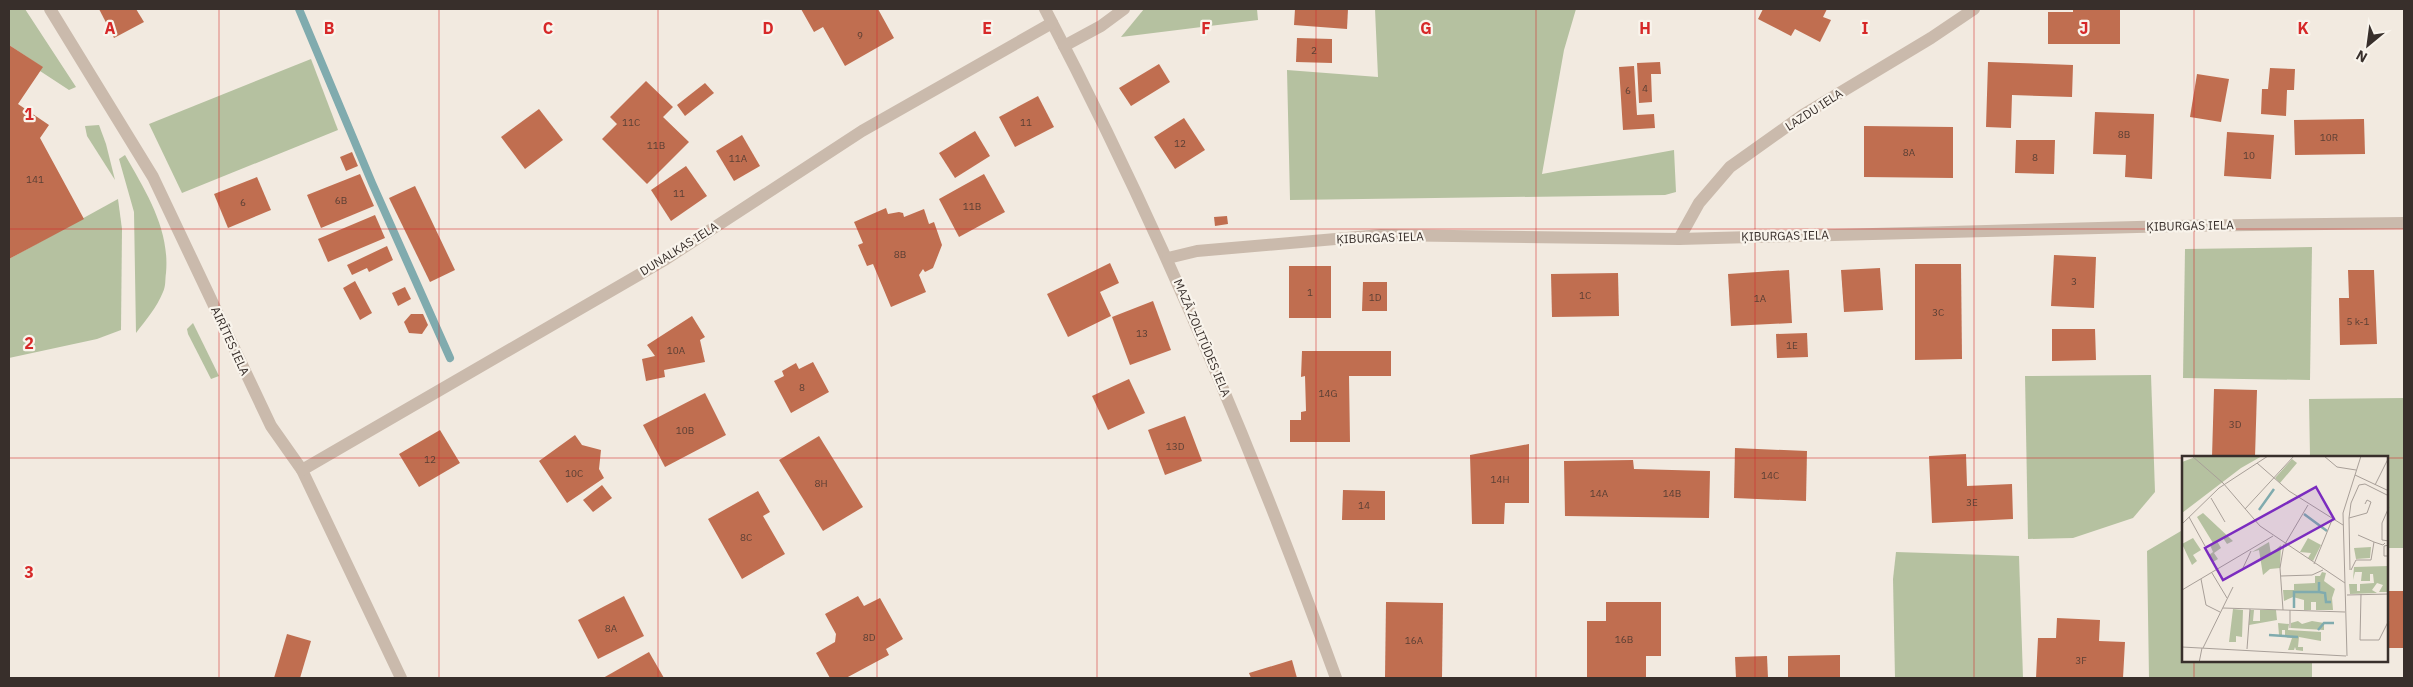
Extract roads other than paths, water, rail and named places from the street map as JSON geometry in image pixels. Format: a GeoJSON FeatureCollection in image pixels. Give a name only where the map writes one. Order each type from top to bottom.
{"type":"FeatureCollection","features":[{"type":"Feature","properties":{"kind":"street","name":"AIRĪTES IELA"},"geometry":{"type":"LineString","coordinates":[[50,9],[153,177],[271,426],[302,470],[401,678]]}},
{"type":"Feature","properties":{"kind":"street","name":"MAZĀ ZOLITŪDES IELA"},"geometry":{"type":"LineString","coordinates":[[1045,9],[1168,258],[1263,482],[1336,678]]}},
{"type":"Feature","properties":{"kind":"street"},"geometry":{"type":"LineString","coordinates":[[1064,46],[1101,26],[1124,9]]}},
{"type":"Feature","properties":{"kind":"street","name":"LAZDU IELA"},"geometry":{"type":"LineString","coordinates":[[1679,239],[1699,203],[1730,167],[1803,115],[1931,38],[1974,9]]}},
{"type":"Feature","properties":{"kind":"street","name":"DUNALKAS IELA"},"geometry":{"type":"LineString","coordinates":[[302,470],[666,259],[862,131],[1052,22]]}},
{"type":"Feature","properties":{"kind":"street","name":"ĶIBURGAS IELA"},"geometry":{"type":"LineString","coordinates":[[1168,258],[1196,251],[1381,235],[1679,239],[2175,226],[2404,223]]}},
{"type":"Feature","properties":{"kind":"waterway"},"geometry":{"type":"LineString","coordinates":[[299,9],[372,183],[450,358]]}}]}
